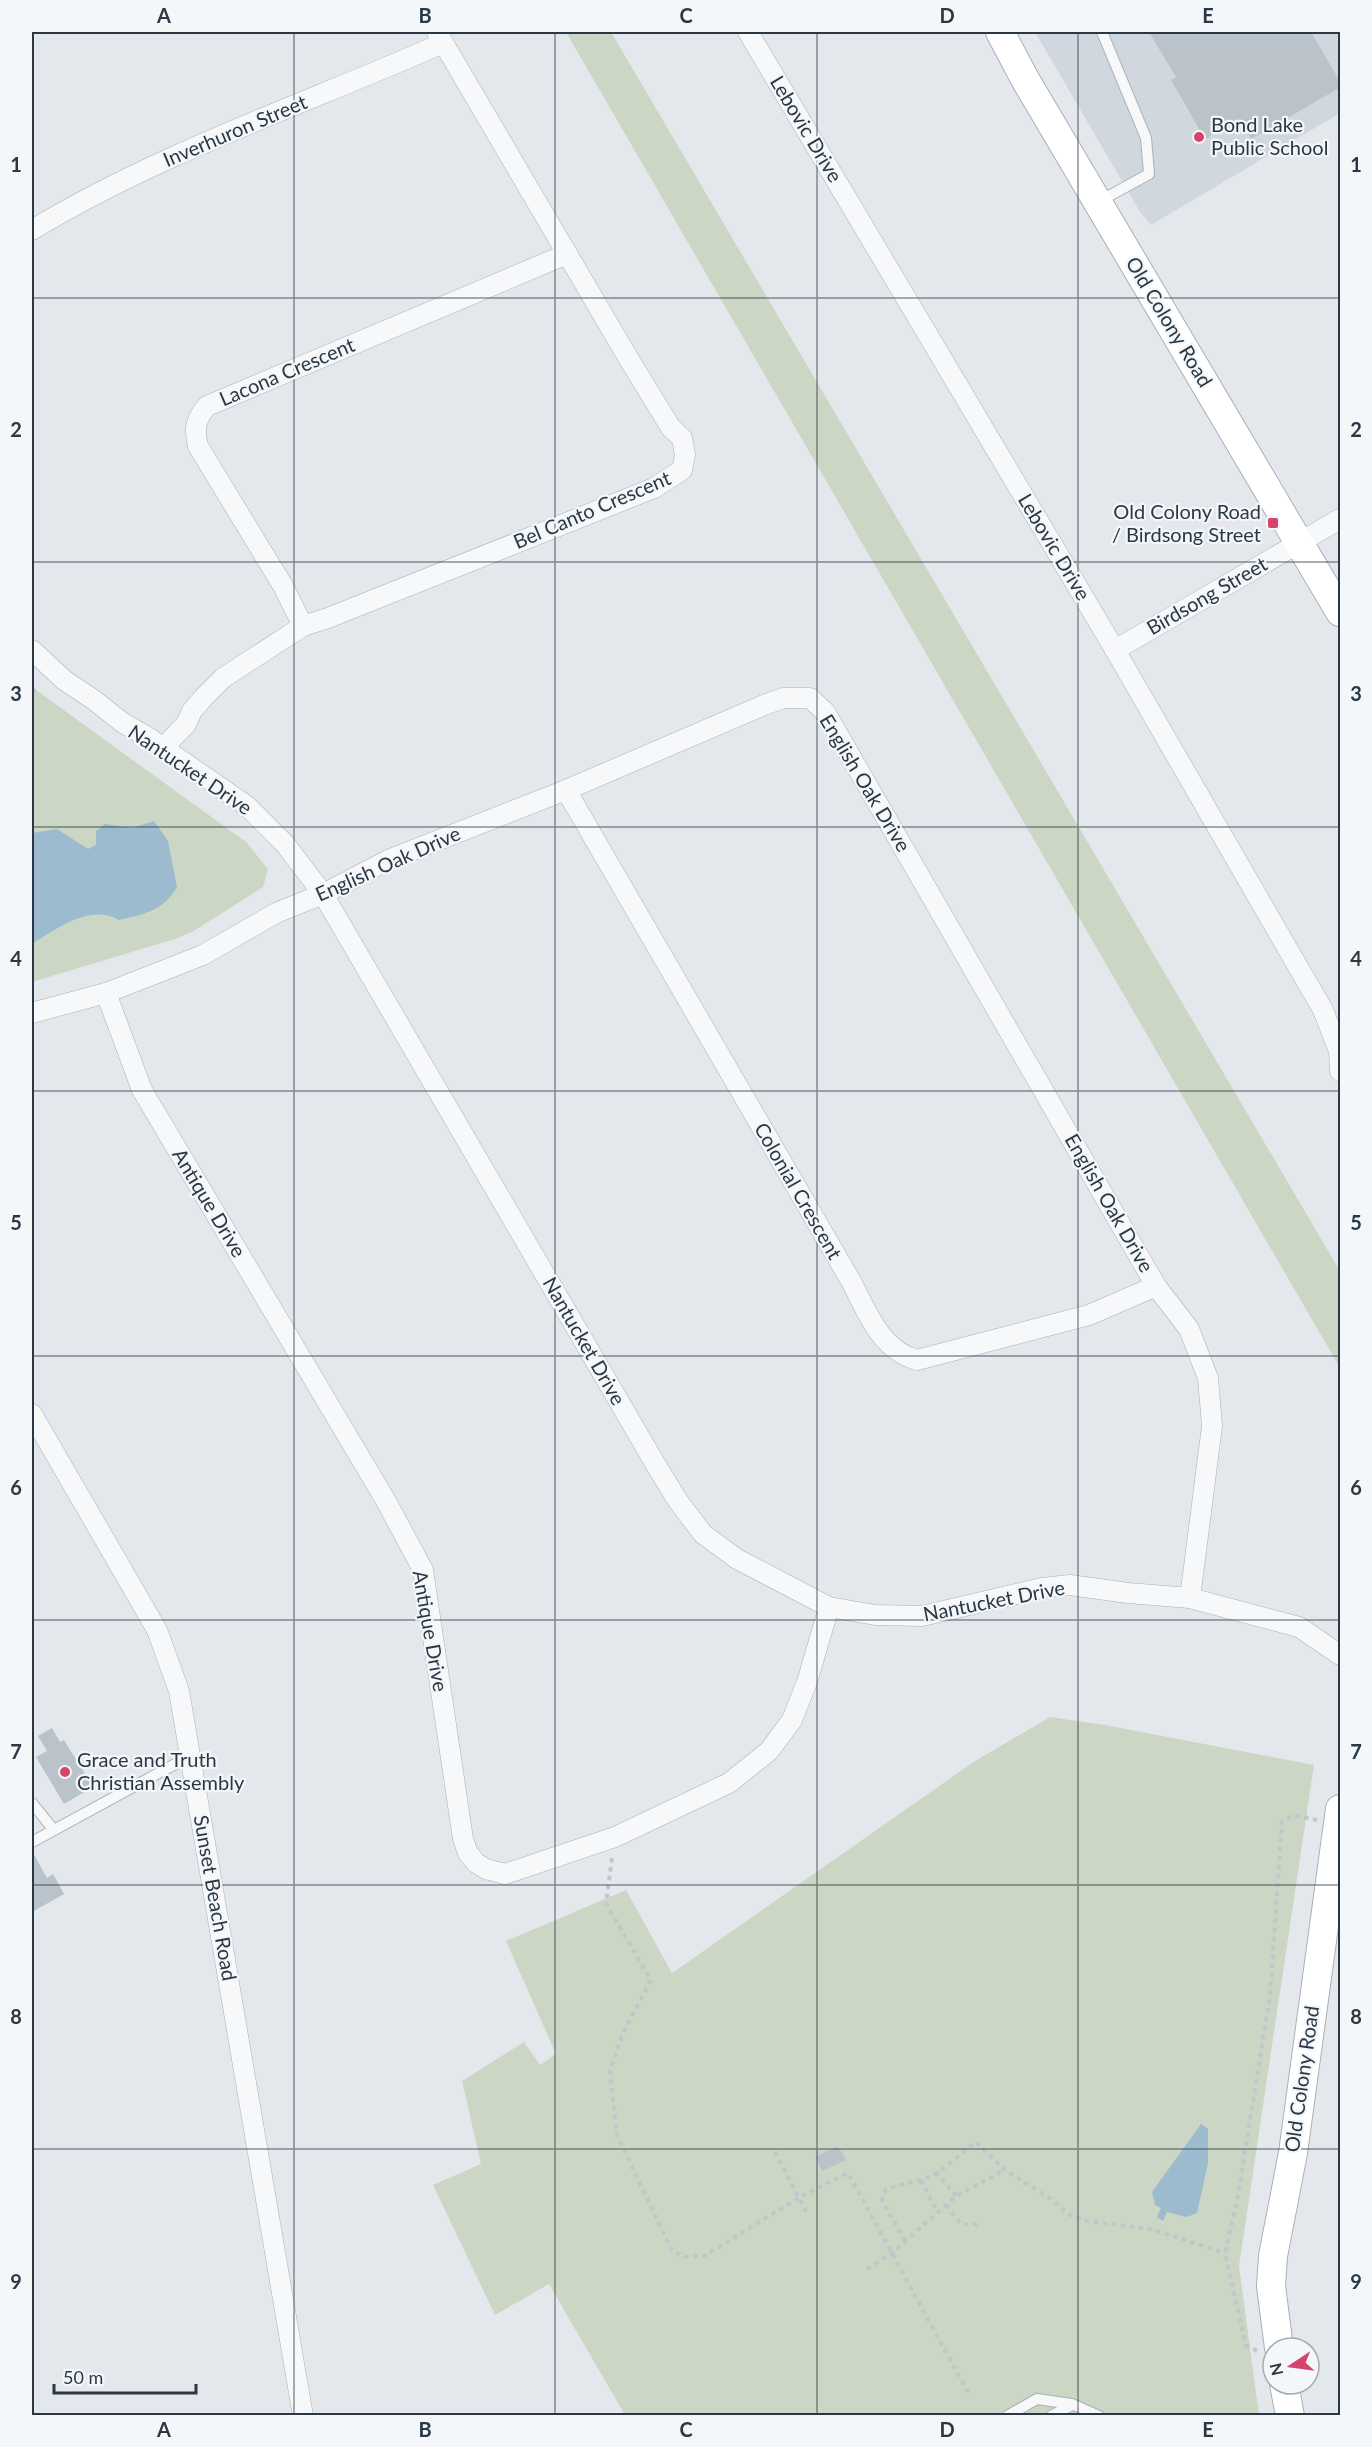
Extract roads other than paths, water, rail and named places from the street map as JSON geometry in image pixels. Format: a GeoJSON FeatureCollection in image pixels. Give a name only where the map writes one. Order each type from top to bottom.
{"type":"FeatureCollection","features":[{"type":"Feature","properties":{"kind":"street","name":"Lebovic Drive"},"geometry":{"type":"LineString","coordinates":[[748,32],[1115,650],[1323,1010],[1339,1051],[1341,1071]]}},
{"type":"Feature","properties":{"kind":"street","name":"Old Colony Road"},"geometry":{"type":"LineString","coordinates":[[1000,32],[1341,612]]}},
{"type":"Feature","properties":{"kind":"street","name":"Inverhuron Street"},"geometry":{"type":"LineString","coordinates":[[32,230],[69,207],[145,168],[440,37]]}},
{"type":"Feature","properties":{"kind":"street","name":"Bel Canto Crescent"},"geometry":{"type":"LineString","coordinates":[[163,748],[186,724],[192,711],[204,697],[223,678],[303,626],[654,488],[682,470],[685,455],[682,438],[671,428],[440,37]]}},
{"type":"Feature","properties":{"kind":"street","name":"Lacona Crescent"},"geometry":{"type":"LineString","coordinates":[[303,626],[283,586],[198,446],[194,430],[197,417],[207,406],[567,254]]}},
{"type":"Feature","properties":{"kind":"street","name":"Birdsong Street"},"geometry":{"type":"LineString","coordinates":[[1115,650],[1341,519]]}},
{"type":"Feature","properties":{"kind":"street","name":"Nantucket Drive"},"geometry":{"type":"LineString","coordinates":[[32,650],[64,680],[123,723],[247,806],[285,844],[323,894],[678,1501],[703,1534],[737,1559],[829,1607],[875,1615],[922,1616],[1032,1590],[1070,1585],[1190,1598],[1299,1628],[1341,1655]]}},
{"type":"Feature","properties":{"kind":"street","name":"English Oak Drive"},"geometry":{"type":"LineString","coordinates":[[32,1013],[106,993],[202,955],[276,913],[323,894],[388,860],[566,790],[774,701],[783,698],[810,698],[829,720],[1156,1286],[1189,1329],[1208,1378],[1212,1426],[1190,1598]]}},
{"type":"Feature","properties":{"kind":"street","name":"Colonial Crescent"},"geometry":{"type":"LineString","coordinates":[[566,790],[884,1341],[905,1356],[917,1360],[1089,1315],[1156,1286]]}},
{"type":"Feature","properties":{"kind":"street","name":"Antique Drive"},"geometry":{"type":"LineString","coordinates":[[106,993],[142,1090],[386,1501],[423,1570],[463,1839],[468,1853],[476,1863],[486,1869],[505,1874],[615,1837],[729,1783],[769,1751],[792,1720],[807,1682],[829,1607]]}},
{"type":"Feature","properties":{"kind":"street","name":"Sunset Beach Road"},"geometry":{"type":"LineString","coordinates":[[32,1414],[157,1630],[179,1691],[303,2415]]}},
{"type":"Feature","properties":{"kind":"street","name":"Old Colony Road"},"geometry":{"type":"LineString","coordinates":[[1271,2336],[1271,2286],[1274,2256],[1293,2153],[1340,1816]]}},
{"type":"Feature","properties":{"kind":"street"},"geometry":{"type":"LineString","coordinates":[[1286,2396],[1290,2415]]}},
{"type":"Feature","properties":{"kind":"lane"},"geometry":{"type":"LineString","coordinates":[[1098,202],[1149,174],[1146,138],[1102,32]]}},
{"type":"Feature","properties":{"kind":"lane"},"geometry":{"type":"LineString","coordinates":[[32,1842],[190,1756]]}},
{"type":"Feature","properties":{"kind":"lane"},"geometry":{"type":"LineString","coordinates":[[32,1803],[53,1829]]}},
{"type":"Feature","properties":{"kind":"lane"},"geometry":{"type":"LineString","coordinates":[[1007,2415],[1037,2399],[1072,2404],[1099,2415]]}},
{"type":"Feature","properties":{"kind":"lane"},"geometry":{"type":"LineString","coordinates":[[1051,2415],[1072,2404]]}},
{"type":"Feature","properties":{"kind":"water"},"geometry":{"type":"Polygon","coordinates":[[[154,821],[168,841],[177,887],[172,895],[152,910],[119,920],[97,914],[85,916],[62,925],[32,944],[32,833],[57,829],[88,849],[96,845],[96,831],[105,824],[132,828],[154,821]]]}},
{"type":"Feature","properties":{"kind":"water"},"geometry":{"type":"Polygon","coordinates":[[[1201,2124],[1208,2129],[1208,2163],[1197,2213],[1187,2217],[1167,2212],[1163,2221],[1157,2217],[1161,2208],[1155,2205],[1152,2192],[1201,2124]]]}},
{"type":"Feature","properties":{"kind":"place","name":"Bond Lake Public School"},"geometry":{"type":"Point","coordinates":[1199,137]}},
{"type":"Feature","properties":{"kind":"place","name":"Old Colony Road / Birdsong Street"},"geometry":{"type":"Point","coordinates":[1273,523]}},
{"type":"Feature","properties":{"kind":"place","name":"Grace and Truth Christian Assembly"},"geometry":{"type":"Point","coordinates":[65,1772]}}]}
